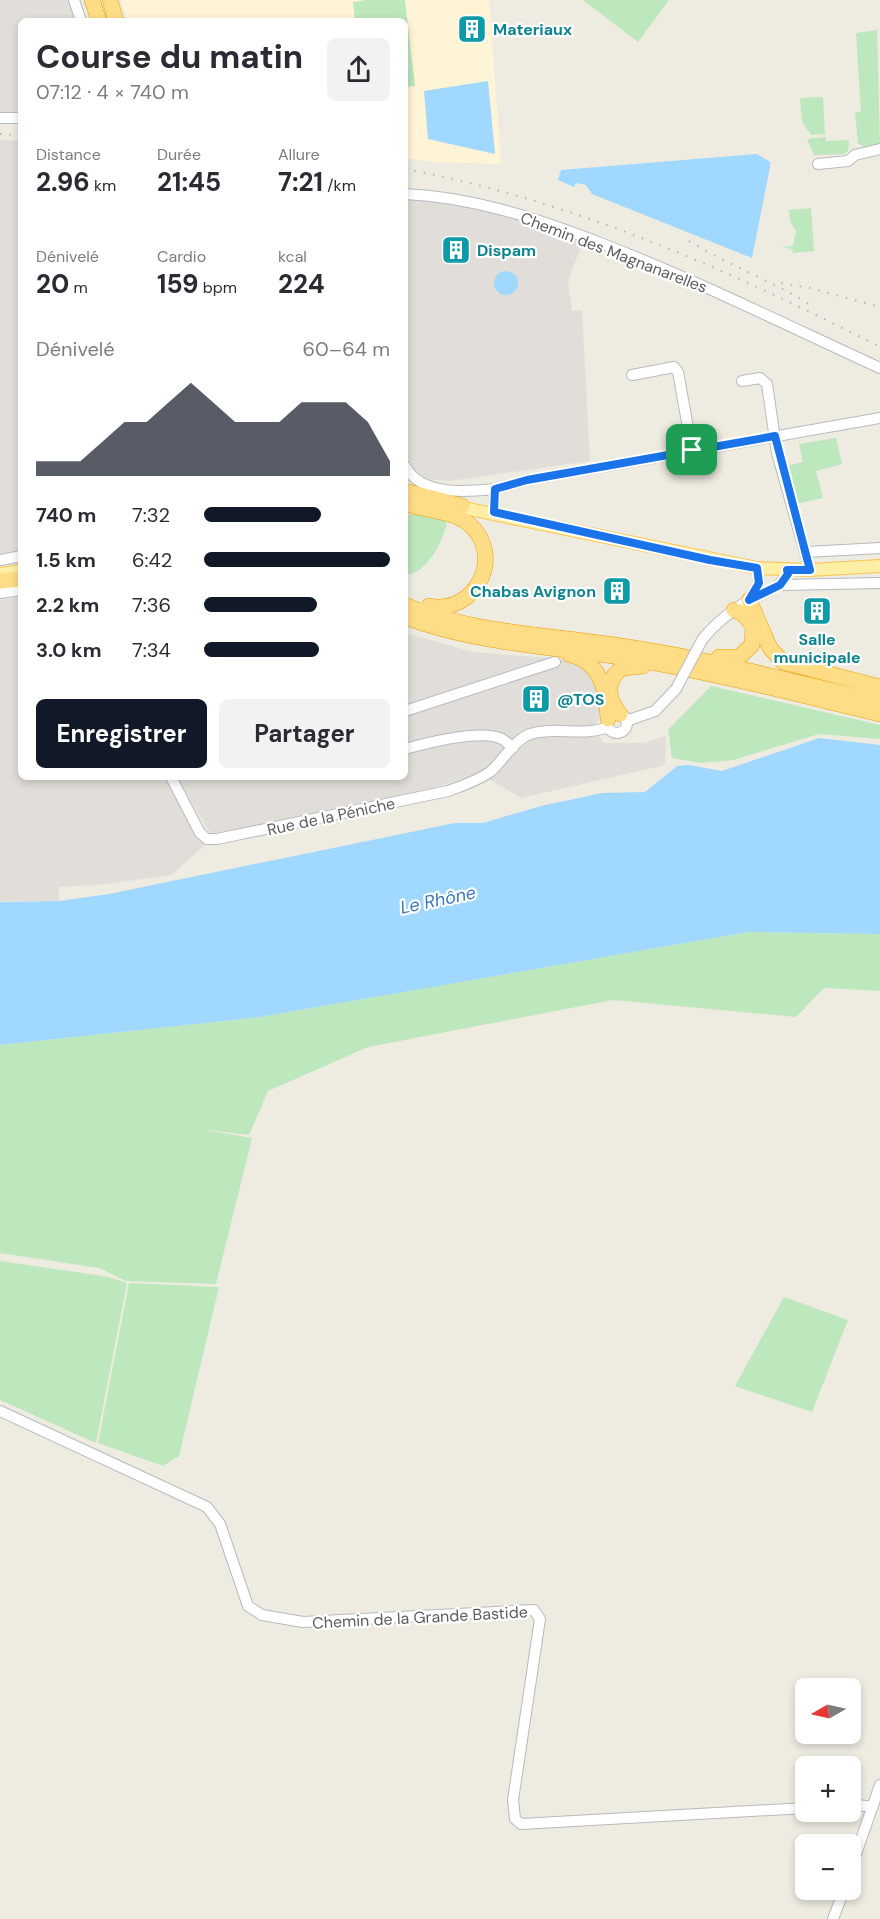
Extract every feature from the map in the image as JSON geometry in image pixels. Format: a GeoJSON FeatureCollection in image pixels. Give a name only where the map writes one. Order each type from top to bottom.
{"type":"FeatureCollection","features":[{"type":"Feature","properties":{"kind":"highway"},"geometry":{"type":"LineString","coordinates":[[92,0],[98,18]]}},
{"type":"Feature","properties":{"kind":"highway"},"geometry":{"type":"LineString","coordinates":[[100,0],[105,18]]}},
{"type":"Feature","properties":{"kind":"highway"},"geometry":{"type":"LineString","coordinates":[[110,0],[115,18]]}},
{"type":"Feature","properties":{"kind":"highway"},"geometry":{"type":"LineString","coordinates":[[408,492],[462,506]]}},
{"type":"Feature","properties":{"kind":"highway"},"geometry":{"type":"LineString","coordinates":[[408,506],[435,511],[463,520],[477,534],[484,551],[483,577],[469,597],[453,606],[431,607],[408,599]]}},
{"type":"Feature","properties":{"kind":"highway"},"geometry":{"type":"LineString","coordinates":[[0,581],[18,579]]}},
{"type":"Feature","properties":{"kind":"highway"},"geometry":{"type":"LineString","coordinates":[[749,600],[770,648],[783,662],[880,687]]}},
{"type":"Feature","properties":{"kind":"highway"},"geometry":{"type":"LineString","coordinates":[[408,606],[447,618],[498,629],[683,656],[880,702]]}},
{"type":"Feature","properties":{"kind":"highway"},"geometry":{"type":"LineString","coordinates":[[683,656],[732,658],[750,650],[754,638],[753,626],[743,614],[734,610]]}},
{"type":"Feature","properties":{"kind":"highway"},"geometry":{"type":"LineString","coordinates":[[408,618],[436,628],[492,640],[642,660],[880,714]]}},
{"type":"Feature","properties":{"kind":"highway"},"geometry":{"type":"LineString","coordinates":[[492,640],[500,646],[572,655],[585,660],[597,673],[616,720]]}},
{"type":"Feature","properties":{"kind":"highway"},"geometry":{"type":"LineString","coordinates":[[616,720],[609,688],[614,675],[628,666],[760,685]]}},
{"type":"Feature","properties":{"kind":"main road"},"geometry":{"type":"LineString","coordinates":[[408,506],[462,506],[710,560],[757,568],[810,570],[880,566]]}},
{"type":"Feature","properties":{"kind":"main road"},"geometry":{"type":"LineString","coordinates":[[0,574],[18,571]]}},
{"type":"Feature","properties":{"kind":"street"},"geometry":{"type":"LineString","coordinates":[[74,0],[80,18]]}},
{"type":"Feature","properties":{"kind":"street"},"geometry":{"type":"LineString","coordinates":[[0,118],[18,118]]}},
{"type":"Feature","properties":{"kind":"street"},"geometry":{"type":"LineString","coordinates":[[818,164],[848,160],[855,155],[880,149]]}},
{"type":"Feature","properties":{"kind":"street","name":"Chemin des Magnanarelles"},"geometry":{"type":"LineString","coordinates":[[408,194],[477,203],[544,221],[678,273],[880,368]]}},
{"type":"Feature","properties":{"kind":"street"},"geometry":{"type":"LineString","coordinates":[[632,375],[674,367],[678,372],[692,450]]}},
{"type":"Feature","properties":{"kind":"street"},"geometry":{"type":"LineString","coordinates":[[742,381],[760,378],[764,380],[775,436],[810,570]]}},
{"type":"Feature","properties":{"kind":"street"},"geometry":{"type":"LineString","coordinates":[[408,471],[413,479],[432,488],[471,492],[692,450],[880,418]]}},
{"type":"Feature","properties":{"kind":"street"},"geometry":{"type":"LineString","coordinates":[[494,512],[495,489]]}},
{"type":"Feature","properties":{"kind":"street"},"geometry":{"type":"LineString","coordinates":[[806,552],[880,548]]}},
{"type":"Feature","properties":{"kind":"street"},"geometry":{"type":"LineString","coordinates":[[0,560],[18,557]]}},
{"type":"Feature","properties":{"kind":"street"},"geometry":{"type":"LineString","coordinates":[[749,600],[759,583],[757,568]]}},
{"type":"Feature","properties":{"kind":"street"},"geometry":{"type":"LineString","coordinates":[[776,587],[788,574],[787,570]]}},
{"type":"Feature","properties":{"kind":"street"},"geometry":{"type":"LineString","coordinates":[[759,583],[776,587],[880,583]]}},
{"type":"Feature","properties":{"kind":"street","name":"Rue de la Péniche"},"geometry":{"type":"LineString","coordinates":[[173,780],[200,833],[207,839],[217,839],[448,791],[490,772],[522,739],[532,734],[594,732],[616,720],[655,711],[676,689],[702,640],[718,621],[749,600],[776,587]]}},
{"type":"Feature","properties":{"kind":"street"},"geometry":{"type":"LineString","coordinates":[[0,593],[18,590]]}},
{"type":"Feature","properties":{"kind":"street"},"geometry":{"type":"LineString","coordinates":[[408,710],[555,662]]}},
{"type":"Feature","properties":{"kind":"street"},"geometry":{"type":"LineString","coordinates":[[408,748],[441,741],[489,736],[502,739],[513,748]]}},
{"type":"Feature","properties":{"kind":"street","name":"Chemin de la Grande Bastide"},"geometry":{"type":"LineString","coordinates":[[0,1411],[207,1507],[220,1524],[248,1606],[262,1616],[303,1622],[534,1610],[540,1619],[513,1800],[515,1819],[521,1824],[795,1809]]}},
{"type":"Feature","properties":{"kind":"street"},"geometry":{"type":"LineString","coordinates":[[861,1840],[880,1785]]}},
{"type":"Feature","properties":{"kind":"street"},"geometry":{"type":"LineString","coordinates":[[861,1805],[873,1807]]}},
{"type":"Feature","properties":{"kind":"street"},"geometry":{"type":"LineString","coordinates":[[833,1919],[840,1900]]}},
{"type":"Feature","properties":{"kind":"shaded area"},"geometry":{"type":"Polygon","coordinates":[[[0,0],[67,0],[75,18],[18,18],[18,113],[0,112],[0,0]]]}},
{"type":"Feature","properties":{"kind":"shaded area"},"geometry":{"type":"Polygon","coordinates":[[[121,0],[489,0],[501,164],[432,162],[408,158],[408,18],[126,18],[121,0]]]}},
{"type":"Feature","properties":{"kind":"shaded area"},"geometry":{"type":"Polygon","coordinates":[[[0,140],[18,141],[18,563],[0,566],[0,140]]]}},
{"type":"Feature","properties":{"kind":"shaded area"},"geometry":{"type":"Polygon","coordinates":[[[408,199],[442,199],[544,226],[584,240],[568,280],[572,311],[582,310],[590,461],[450,481],[427,479],[415,471],[408,458],[408,199]]]}},
{"type":"Feature","properties":{"kind":"shaded area"},"geometry":{"type":"Polygon","coordinates":[[[18,597],[18,780],[168,780],[205,845],[171,875],[99,885],[59,887],[59,901],[0,901],[0,600],[18,597]]]}},
{"type":"Feature","properties":{"kind":"shaded area"},"geometry":{"type":"Polygon","coordinates":[[[408,634],[473,652],[575,660],[595,676],[603,715],[594,725],[603,743],[644,743],[666,736],[665,765],[521,798],[479,773],[422,792],[222,833],[214,834],[208,830],[179,780],[408,780],[408,634]]]}},
{"type":"Feature","properties":{"kind":"green space"},"geometry":{"type":"Polygon","coordinates":[[[405,0],[407,18],[355,18],[353,2],[405,0]]]}},
{"type":"Feature","properties":{"kind":"green space"},"geometry":{"type":"Polygon","coordinates":[[[583,0],[669,0],[638,42],[583,0]]]}},
{"type":"Feature","properties":{"kind":"green space"},"geometry":{"type":"Polygon","coordinates":[[[408,26],[415,86],[408,87],[408,26]]]}},
{"type":"Feature","properties":{"kind":"green space"},"geometry":{"type":"Polygon","coordinates":[[[877,30],[880,145],[864,147],[858,143],[855,112],[861,112],[856,33],[877,30]]]}},
{"type":"Feature","properties":{"kind":"green space"},"geometry":{"type":"Polygon","coordinates":[[[823,97],[825,134],[811,135],[802,122],[800,98],[823,97]]]}},
{"type":"Feature","properties":{"kind":"green space"},"geometry":{"type":"Polygon","coordinates":[[[825,137],[826,141],[849,140],[848,151],[844,154],[814,155],[807,139],[825,137]]]}},
{"type":"Feature","properties":{"kind":"green space"},"geometry":{"type":"Polygon","coordinates":[[[811,208],[814,251],[792,253],[793,249],[781,247],[793,246],[796,231],[790,221],[789,210],[811,208]]]}},
{"type":"Feature","properties":{"kind":"green space"},"geometry":{"type":"Polygon","coordinates":[[[836,438],[842,464],[816,471],[823,498],[796,504],[787,466],[803,462],[799,444],[836,438]]]}},
{"type":"Feature","properties":{"kind":"green space"},"geometry":{"type":"Polygon","coordinates":[[[435,514],[447,523],[437,548],[427,563],[408,574],[408,515],[435,514]]]}},
{"type":"Feature","properties":{"kind":"green space"},"geometry":{"type":"Polygon","coordinates":[[[711,686],[880,725],[880,739],[819,734],[733,760],[701,763],[672,758],[668,730],[711,686]]]}},
{"type":"Feature","properties":{"kind":"green space"},"geometry":{"type":"Polygon","coordinates":[[[747,932],[880,934],[880,991],[824,988],[796,1017],[613,1000],[368,1047],[268,1091],[249,1135],[200,1129],[252,1138],[216,1284],[126,1281],[99,1268],[0,1253],[0,1045],[260,1017],[747,932]]]}},
{"type":"Feature","properties":{"kind":"green space"},"geometry":{"type":"Polygon","coordinates":[[[0,1261],[109,1277],[127,1283],[96,1443],[0,1400],[0,1261]]]}},
{"type":"Feature","properties":{"kind":"green space"},"geometry":{"type":"Polygon","coordinates":[[[129,1283],[219,1287],[179,1456],[163,1466],[98,1443],[129,1283]]]}},
{"type":"Feature","properties":{"kind":"green space"},"geometry":{"type":"Polygon","coordinates":[[[784,1297],[848,1320],[812,1412],[735,1386],[784,1297]]]}},
{"type":"Feature","properties":{"kind":"water"},"geometry":{"type":"Polygon","coordinates":[[[488,81],[495,154],[428,139],[424,91],[488,81]]]}},
{"type":"Feature","properties":{"kind":"water"},"geometry":{"type":"Polygon","coordinates":[[[757,154],[770,162],[770,167],[752,258],[592,194],[586,185],[576,183],[574,187],[558,180],[561,170],[757,154]]]}},
{"type":"Feature","properties":{"kind":"water"},"geometry":{"type":"Polygon","coordinates":[[[506,271],[511,272],[517,278],[517,288],[511,294],[506,295],[501,294],[495,288],[494,283],[495,278],[501,272],[506,271]]]}},
{"type":"Feature","properties":{"kind":"water","name":"Le Rhône"},"geometry":{"type":"Polygon","coordinates":[[[819,738],[880,745],[880,934],[748,932],[260,1017],[0,1045],[0,902],[59,901],[109,894],[455,823],[483,823],[541,806],[602,793],[645,792],[677,766],[689,765],[722,771],[819,738]]]}},
{"type":"Feature","properties":{"kind":"railway"},"geometry":{"type":"LineString","coordinates":[[0,134],[18,135]]}},
{"type":"Feature","properties":{"kind":"railway"},"geometry":{"type":"LineString","coordinates":[[408,170],[467,182],[528,199],[648,241],[766,291],[880,347]]}},
{"type":"Feature","properties":{"kind":"railway"},"geometry":{"type":"LineString","coordinates":[[689,241],[809,304]]}},
{"type":"Feature","properties":{"kind":"railway"},"geometry":{"type":"LineString","coordinates":[[781,283],[810,288],[880,307]]}},
{"type":"Feature","properties":{"kind":"place","name":"Materiaux"},"geometry":{"type":"Point","coordinates":[472,29]}},
{"type":"Feature","properties":{"kind":"place","name":"Dispam"},"geometry":{"type":"Point","coordinates":[456,250]}},
{"type":"Feature","properties":{"kind":"place","name":"Chabas Avignon"},"geometry":{"type":"Point","coordinates":[617,591]}},
{"type":"Feature","properties":{"kind":"place","name":"Salle municipale"},"geometry":{"type":"Point","coordinates":[817,611]}},
{"type":"Feature","properties":{"kind":"place","name":"@TOS"},"geometry":{"type":"Point","coordinates":[536,699]}},
{"type":"Feature","properties":{"kind":"route"},"geometry":{"type":"LineString","coordinates":[[775,436],[777,453],[810,570],[787,570],[788,574],[780,585],[749,600],[759,583],[757,568],[710,560],[494,512],[495,489],[527,480],[692,450],[775,436]]}}]}
